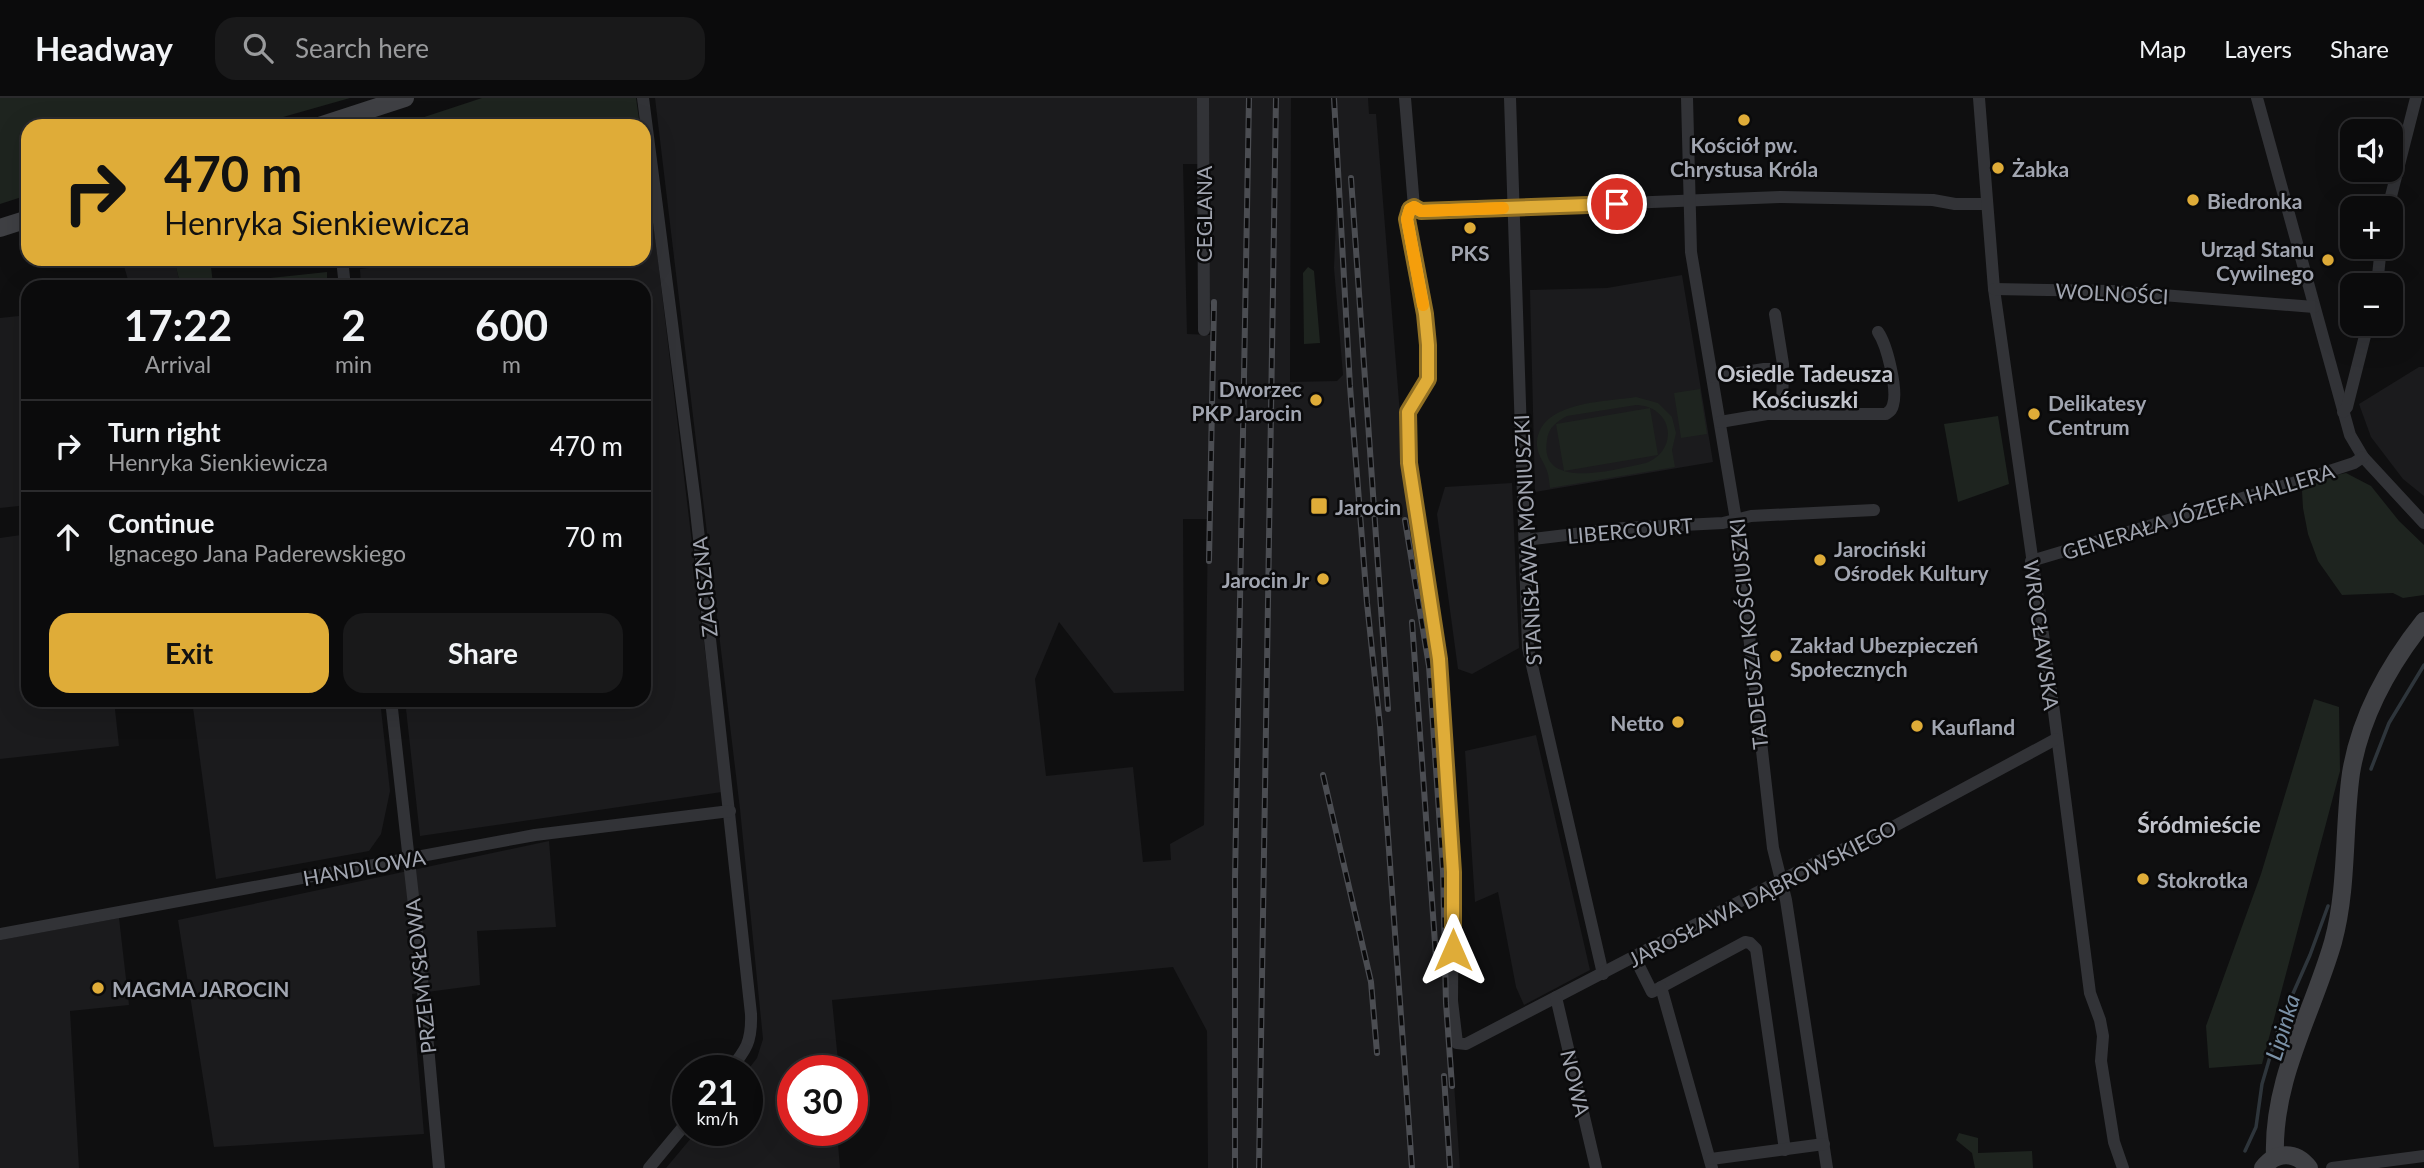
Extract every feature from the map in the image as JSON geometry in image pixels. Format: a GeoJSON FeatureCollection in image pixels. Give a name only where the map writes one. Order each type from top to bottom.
{"type":"FeatureCollection","features":[{"type":"Feature","properties":{"kind":"street"},"geometry":{"type":"LineString","coordinates":[[341,119],[405,98]]}},
{"type":"Feature","properties":{"kind":"street","name":"ZACISZNA"},"geometry":{"type":"LineString","coordinates":[[643,98],[646,119]]}},
{"type":"Feature","properties":{"kind":"street","name":"CEGLANA"},"geometry":{"type":"LineString","coordinates":[[1203,98],[1203,330]]}},
{"type":"Feature","properties":{"kind":"street"},"geometry":{"type":"LineString","coordinates":[[1405,98],[1414,207],[1421,211],[1782,197],[1933,200],[1955,204],[1987,204]]}},
{"type":"Feature","properties":{"kind":"street","name":"STANISŁAWA MONIUSZKI"},"geometry":{"type":"LineString","coordinates":[[1510,98],[1527,626],[1533,673],[1603,974]]}},
{"type":"Feature","properties":{"kind":"street","name":"TADEUSZA KOŚCIUSZKI"},"geometry":{"type":"LineString","coordinates":[[1687,98],[1691,252],[1736,520],[1773,848],[1786,901],[1827,1168]]}},
{"type":"Feature","properties":{"kind":"street","name":"WROCŁAWSKA"},"geometry":{"type":"LineString","coordinates":[[1979,98],[1994,289],[2090,993],[2099,1015],[2103,1036],[2100,1056],[2114,1142],[2123,1168]]}},
{"type":"Feature","properties":{"kind":"street"},"geometry":{"type":"LineString","coordinates":[[2257,98],[2350,435],[2362,457],[2424,523]]}},
{"type":"Feature","properties":{"kind":"street"},"geometry":{"type":"LineString","coordinates":[[2392,196],[2421,98]]}},
{"type":"Feature","properties":{"kind":"street","name":"ZACISZNA"},"geometry":{"type":"LineString","coordinates":[[651,160],[695,502],[730,811],[751,1025],[746,1051],[743,1055]]}},
{"type":"Feature","properties":{"kind":"street","name":"JAROSŁAWA DĄBROWSKIEGO"},"geometry":{"type":"LineString","coordinates":[[1414,207],[1410,209],[1407,219],[1425,314],[1428,379],[1408,412],[1409,463],[1439,659],[1453,872],[1452,1001],[1457,1043],[1466,1044],[1781,880],[1868,839],[2056,739]]}},
{"type":"Feature","properties":{"kind":"street"},"geometry":{"type":"LineString","coordinates":[[0,228],[21,221]]}},
{"type":"Feature","properties":{"kind":"street","name":"WOLNOŚCI"},"geometry":{"type":"LineString","coordinates":[[1994,289],[2112,291],[2314,307]]}},
{"type":"Feature","properties":{"kind":"street"},"geometry":{"type":"LineString","coordinates":[[1775,314],[1783,369],[1782,413]]}},
{"type":"Feature","properties":{"kind":"street"},"geometry":{"type":"LineString","coordinates":[[1720,422],[1782,413],[1878,415],[1890,411],[1894,404],[1894,388],[1883,339],[1878,332]]}},
{"type":"Feature","properties":{"kind":"street"},"geometry":{"type":"LineString","coordinates":[[2343,412],[2347,407],[2365,336]]}},
{"type":"Feature","properties":{"kind":"street"},"geometry":{"type":"LineString","coordinates":[[1713,377],[1764,369],[1783,369]]}},
{"type":"Feature","properties":{"kind":"street","name":"GENERAŁA JÓZEFA HALLERA"},"geometry":{"type":"LineString","coordinates":[[2031,561],[2294,483],[2354,463],[2362,457]]}},
{"type":"Feature","properties":{"kind":"street","name":"LIBERCOURT"},"geometry":{"type":"LineString","coordinates":[[1525,540],[1624,528],[1723,523],[1751,516],[1874,510]]}},
{"type":"Feature","properties":{"kind":"street"},"geometry":{"type":"LineString","coordinates":[[2312,1167],[2304,1161],[2277,1160],[2277,1114],[2284,1080],[2320,980],[2340,912],[2349,796],[2357,747],[2374,701],[2424,621]]}},
{"type":"Feature","properties":{"kind":"street","name":"PRZEMYSŁOWA"},"geometry":{"type":"LineString","coordinates":[[392,707],[439,1168]]}},
{"type":"Feature","properties":{"kind":"street","name":"HANDLOWA"},"geometry":{"type":"LineString","coordinates":[[0,934],[535,835],[730,811]]}},
{"type":"Feature","properties":{"kind":"street"},"geometry":{"type":"LineString","coordinates":[[1635,958],[1652,992],[1745,942],[1756,949],[1785,1150]]}},
{"type":"Feature","properties":{"kind":"street"},"geometry":{"type":"LineString","coordinates":[[1661,987],[1712,1164],[1824,1144]]}},
{"type":"Feature","properties":{"kind":"street","name":"NOWA"},"geometry":{"type":"LineString","coordinates":[[1556,997],[1596,1168]]}},
{"type":"Feature","properties":{"kind":"street"},"geometry":{"type":"LineString","coordinates":[[649,1168],[672,1140]]}},
{"type":"Feature","properties":{"kind":"street"},"geometry":{"type":"LineString","coordinates":[[2332,1168],[2424,1156]]}},
{"type":"Feature","properties":{"kind":"shaded area"},"geometry":{"type":"Polygon","coordinates":[[[0,98],[350,98],[276,119],[21,119],[21,197],[0,204],[0,98]]]}},
{"type":"Feature","properties":{"kind":"shaded area"},"geometry":{"type":"Polygon","coordinates":[[[482,98],[636,98],[639,119],[418,119],[482,98]]]}},
{"type":"Feature","properties":{"kind":"shaded area"},"geometry":{"type":"Polygon","coordinates":[[[655,98],[1291,98],[1290,382],[1337,381],[1343,375],[1334,268],[1337,194],[1331,98],[1368,98],[1369,114],[1376,114],[1404,464],[1431,654],[1447,877],[1447,984],[1460,1168],[1208,1168],[1207,1031],[1173,967],[832,1000],[837,1055],[777,1055],[777,1146],[838,1146],[840,1168],[666,1168],[684,1146],[763,1146],[763,1055],[758,1055],[763,1039],[740,809],[655,98]],[[1183,164],[1187,334],[1211,335],[1211,305],[1208,301],[1207,164],[1183,164]],[[1183,519],[1184,691],[1114,693],[1059,622],[1035,679],[1046,776],[1133,767],[1143,862],[1171,860],[1170,844],[1204,825],[1208,519],[1183,519]]]}},
{"type":"Feature","properties":{"kind":"shaded area"},"geometry":{"type":"Polygon","coordinates":[[[651,211],[722,792],[420,836],[406,707],[651,707],[651,280],[361,280],[360,269],[387,266],[651,266],[651,211]]]}},
{"type":"Feature","properties":{"kind":"shaded area"},"geometry":{"type":"Polygon","coordinates":[[[124,266],[176,266],[179,280],[128,280],[124,266]]]}},
{"type":"Feature","properties":{"kind":"shaded area"},"geometry":{"type":"Polygon","coordinates":[[[176,266],[211,266],[213,280],[179,280],[176,266]]]}},
{"type":"Feature","properties":{"kind":"shaded area"},"geometry":{"type":"Polygon","coordinates":[[[1308,267],[1314,271],[1320,343],[1304,344],[1303,273],[1308,267]]]}},
{"type":"Feature","properties":{"kind":"shaded area"},"geometry":{"type":"Polygon","coordinates":[[[327,272],[327,280],[251,280],[327,272]]]}},
{"type":"Feature","properties":{"kind":"shaded area"},"geometry":{"type":"Polygon","coordinates":[[[1682,275],[1713,462],[1535,492],[1530,290],[1607,288],[1682,275]]]}},
{"type":"Feature","properties":{"kind":"shaded area"},"geometry":{"type":"Polygon","coordinates":[[[21,316],[21,506],[0,508],[0,318],[21,316]]]}},
{"type":"Feature","properties":{"kind":"shaded area"},"geometry":{"type":"Polygon","coordinates":[[[2419,367],[2424,367],[2424,496],[2403,479],[2371,437],[2359,404],[2419,367]]]}},
{"type":"Feature","properties":{"kind":"shaded area"},"geometry":{"type":"Polygon","coordinates":[[[1700,389],[1707,434],[1681,438],[1674,393],[1700,389]]]}},
{"type":"Feature","properties":{"kind":"shaded area"},"geometry":{"type":"Polygon","coordinates":[[[1636,397],[1658,403],[1672,417],[1676,433],[1672,450],[1675,467],[1550,488],[1548,473],[1537,446],[1540,431],[1548,420],[1574,407],[1636,397]],[[1636,405],[1567,416],[1549,432],[1548,456],[1555,467],[1568,472],[1601,472],[1646,463],[1657,457],[1668,439],[1664,420],[1648,407],[1636,405]]]}},
{"type":"Feature","properties":{"kind":"shaded area"},"geometry":{"type":"Polygon","coordinates":[[[1650,408],[1658,455],[1564,471],[1556,424],[1650,408]]]}},
{"type":"Feature","properties":{"kind":"shaded area"},"geometry":{"type":"Polygon","coordinates":[[[1998,416],[2009,484],[1958,502],[1944,424],[1998,416]]]}},
{"type":"Feature","properties":{"kind":"shaded area"},"geometry":{"type":"Polygon","coordinates":[[[2346,473],[2371,486],[2399,521],[2424,545],[2424,595],[2403,598],[2393,593],[2342,595],[2318,561],[2308,534],[2302,491],[2309,481],[2346,473]]]}},
{"type":"Feature","properties":{"kind":"shaded area"},"geometry":{"type":"Polygon","coordinates":[[[1512,483],[1519,648],[1472,674],[1458,669],[1437,514],[1445,487],[1512,483]]]}},
{"type":"Feature","properties":{"kind":"shaded area"},"geometry":{"type":"Polygon","coordinates":[[[21,535],[21,707],[115,707],[119,746],[0,759],[0,538],[21,535]]]}},
{"type":"Feature","properties":{"kind":"shaded area"},"geometry":{"type":"Polygon","coordinates":[[[2314,699],[2339,707],[2340,771],[2262,1064],[2209,1068],[2206,1026],[2261,874],[2314,699]]]}},
{"type":"Feature","properties":{"kind":"shaded area"},"geometry":{"type":"Polygon","coordinates":[[[193,707],[381,707],[390,791],[381,834],[369,851],[216,879],[193,707]]]}},
{"type":"Feature","properties":{"kind":"shaded area"},"geometry":{"type":"Polygon","coordinates":[[[1536,735],[1590,970],[1524,1005],[1516,987],[1498,892],[1475,902],[1465,751],[1536,735]]]}},
{"type":"Feature","properties":{"kind":"shaded area"},"geometry":{"type":"Polygon","coordinates":[[[549,841],[556,927],[477,931],[480,985],[412,994],[424,1134],[214,1147],[178,920],[549,841]]]}},
{"type":"Feature","properties":{"kind":"shaded area"},"geometry":{"type":"Polygon","coordinates":[[[119,918],[129,1005],[70,1011],[79,1168],[0,1168],[0,940],[119,918]]]}},
{"type":"Feature","properties":{"kind":"shaded area"},"geometry":{"type":"Polygon","coordinates":[[[1959,1133],[1978,1138],[1978,1153],[2032,1151],[2033,1168],[1975,1168],[1972,1153],[1956,1140],[1959,1133]]]}},
{"type":"Feature","properties":{"kind":"waterway","name":"Lipinka"},"geometry":{"type":"LineString","coordinates":[[2371,769],[2389,723],[2424,665]]}},
{"type":"Feature","properties":{"kind":"waterway","name":"Lipinka"},"geometry":{"type":"LineString","coordinates":[[2245,1151],[2256,1127],[2262,1084],[2280,1023],[2328,906]]}},
{"type":"Feature","properties":{"kind":"railway"},"geometry":{"type":"LineString","coordinates":[[1235,1168],[1235,879],[1249,98]]}},
{"type":"Feature","properties":{"kind":"railway"},"geometry":{"type":"LineString","coordinates":[[1259,1168],[1276,98]]}},
{"type":"Feature","properties":{"kind":"railway"},"geometry":{"type":"LineString","coordinates":[[1334,98],[1350,386],[1367,603],[1380,726],[1412,1168]]}},
{"type":"Feature","properties":{"kind":"railway"},"geometry":{"type":"LineString","coordinates":[[1351,178],[1388,709]]}},
{"type":"Feature","properties":{"kind":"railway"},"geometry":{"type":"LineString","coordinates":[[1209,561],[1214,302]]}},
{"type":"Feature","properties":{"kind":"railway"},"geometry":{"type":"LineString","coordinates":[[1405,520],[1429,666],[1443,871],[1446,1003],[1452,1086]]}},
{"type":"Feature","properties":{"kind":"railway"},"geometry":{"type":"LineString","coordinates":[[1412,622],[1436,957]]}},
{"type":"Feature","properties":{"kind":"railway"},"geometry":{"type":"LineString","coordinates":[[1323,775],[1371,982],[1377,1053]]}},
{"type":"Feature","properties":{"kind":"railway"},"geometry":{"type":"LineString","coordinates":[[1444,1076],[1450,1168]]}},
{"type":"Feature","properties":{"kind":"slow traffic"},"geometry":{"type":"LineString","coordinates":[[1423,305],[1407,219],[1410,209],[1414,207],[1421,211],[1503,208]]}},
{"type":"Feature","properties":{"kind":"place","name":"Kościół pw. Chrystusa Króla"},"geometry":{"type":"Point","coordinates":[1744,120]}},
{"type":"Feature","properties":{"kind":"place","name":"Żabka"},"geometry":{"type":"Point","coordinates":[1998,168]}},
{"type":"Feature","properties":{"kind":"place","name":"Biedronka"},"geometry":{"type":"Point","coordinates":[2193,200]}},
{"type":"Feature","properties":{"kind":"place","name":"PKS"},"geometry":{"type":"Point","coordinates":[1470,228]}},
{"type":"Feature","properties":{"kind":"place","name":"Urząd Stanu Cywilnego"},"geometry":{"type":"Point","coordinates":[2328,260]}},
{"type":"Feature","properties":{"kind":"place","name":"Dworzec PKP Jarocin"},"geometry":{"type":"Point","coordinates":[1316,400]}},
{"type":"Feature","properties":{"kind":"place","name":"Delikatesy Centrum"},"geometry":{"type":"Point","coordinates":[2034,414]}},
{"type":"Feature","properties":{"kind":"place","name":"Jarocin"},"geometry":{"type":"Point","coordinates":[1319,506]}},
{"type":"Feature","properties":{"kind":"place","name":"Jarociński Ośrodek Kultury"},"geometry":{"type":"Point","coordinates":[1820,560]}},
{"type":"Feature","properties":{"kind":"place","name":"Jarocin Jr"},"geometry":{"type":"Point","coordinates":[1323,579]}},
{"type":"Feature","properties":{"kind":"place","name":"Zakład Ubezpieczeń Społecznych"},"geometry":{"type":"Point","coordinates":[1776,656]}},
{"type":"Feature","properties":{"kind":"place","name":"Netto"},"geometry":{"type":"Point","coordinates":[1678,722]}},
{"type":"Feature","properties":{"kind":"place","name":"Kaufland"},"geometry":{"type":"Point","coordinates":[1917,726]}},
{"type":"Feature","properties":{"kind":"place","name":"Stokrotka"},"geometry":{"type":"Point","coordinates":[2143,879]}},
{"type":"Feature","properties":{"kind":"place","name":"MAGMA JAROCIN"},"geometry":{"type":"Point","coordinates":[98,988]}},
{"type":"Feature","properties":{"kind":"district","name":"Osiedle Tadeusza Kościuszki"},"geometry":{"type":"Point","coordinates":[1805,386]}},
{"type":"Feature","properties":{"kind":"district","name":"Śródmieście"},"geometry":{"type":"Point","coordinates":[2199,824]}},
{"type":"Feature","properties":{"kind":"route"},"geometry":{"type":"LineString","coordinates":[[1453,950],[1453,872],[1439,659],[1409,463],[1408,412],[1428,379],[1428,345],[1408,214],[1414,207],[1421,211],[1617,204]]}}]}
